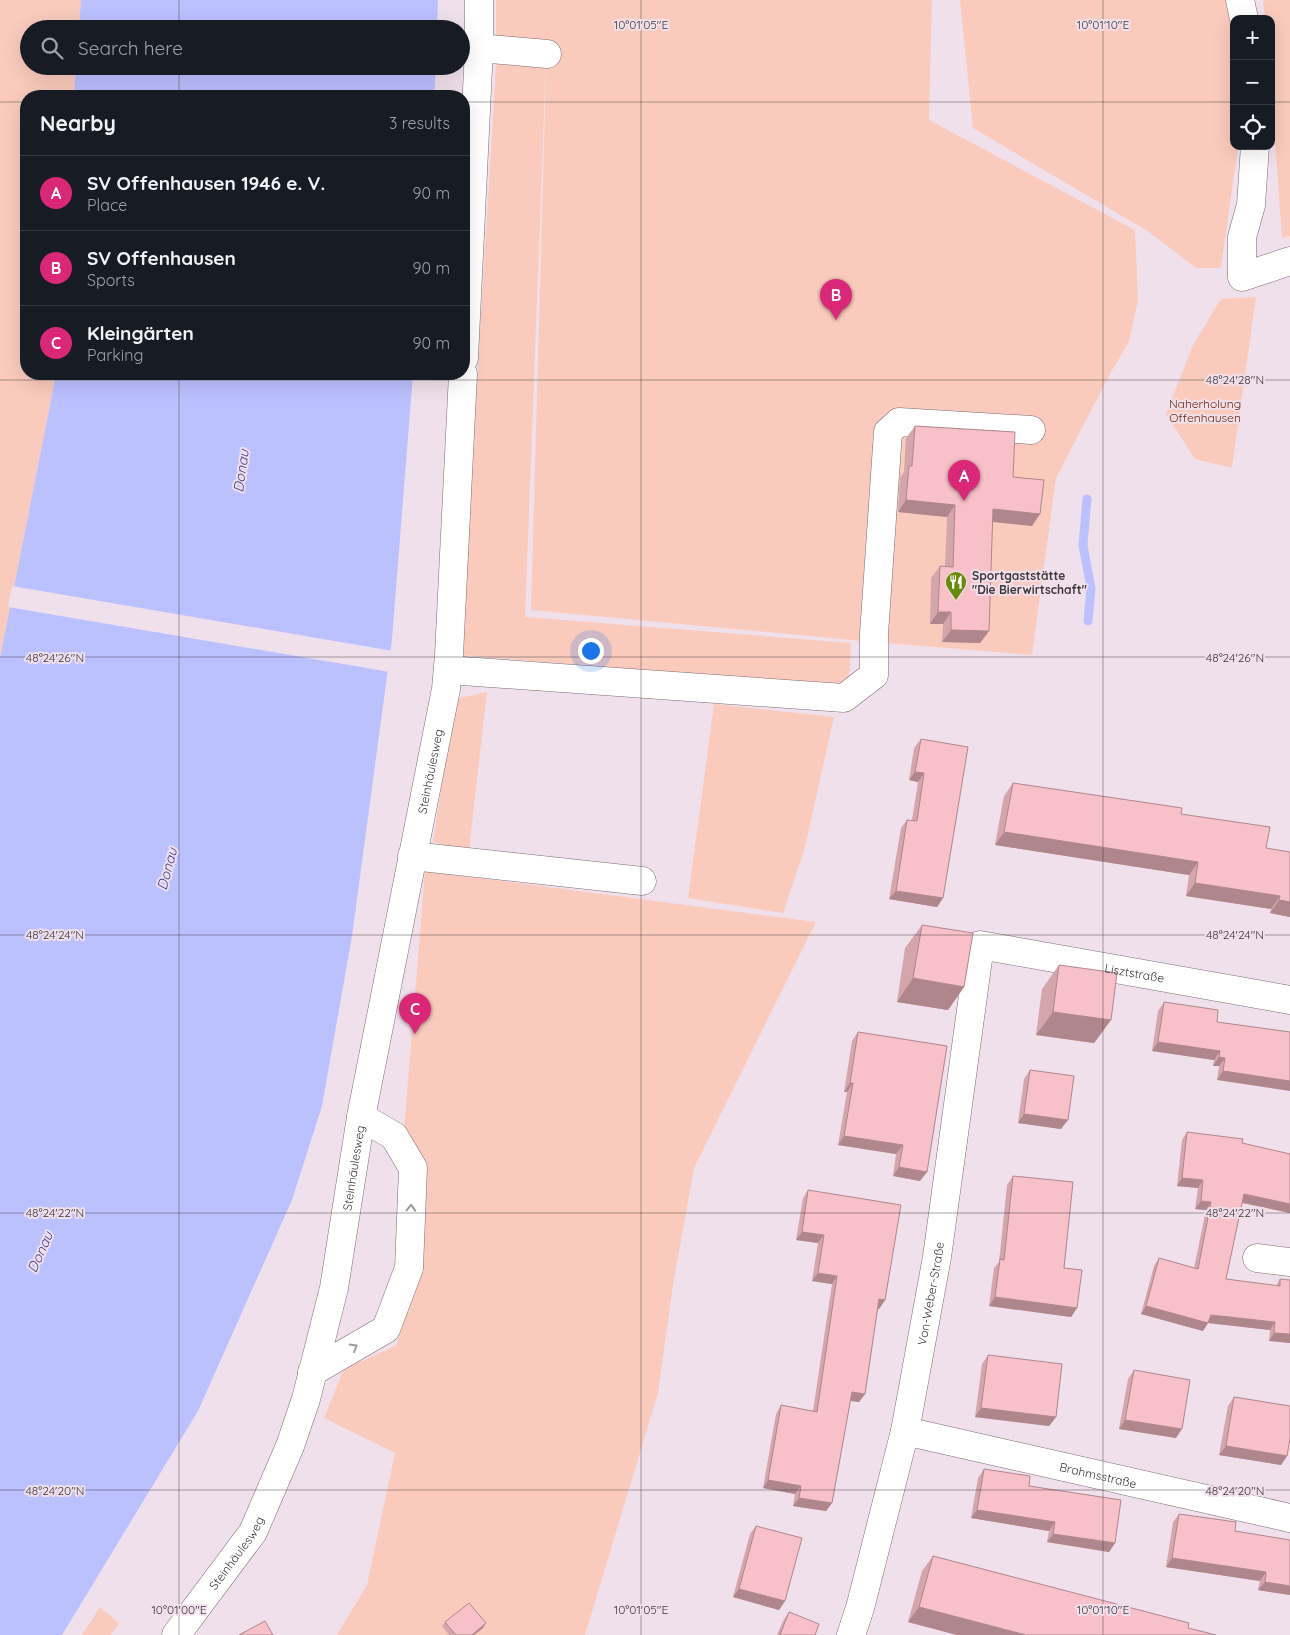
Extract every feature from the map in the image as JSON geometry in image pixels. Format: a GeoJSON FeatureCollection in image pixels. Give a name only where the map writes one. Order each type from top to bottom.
{"type":"FeatureCollection","features":[{"type":"Feature","properties":{"kind":"street"},"geometry":{"type":"LineString","coordinates":[[470,234],[479,48],[479,0]]}},
{"type":"Feature","properties":{"kind":"street"},"geometry":{"type":"LineString","coordinates":[[1240,0],[1243,15]]}},
{"type":"Feature","properties":{"kind":"street"},"geometry":{"type":"LineString","coordinates":[[479,48],[547,54]]}},
{"type":"Feature","properties":{"kind":"street"},"geometry":{"type":"LineString","coordinates":[[1256,150],[1251,205],[1242,237],[1242,277],[1290,261]]}},
{"type":"Feature","properties":{"kind":"street","name":"Steinhäulesweg"},"geometry":{"type":"LineString","coordinates":[[176,1635],[253,1532],[290,1446],[306,1399],[334,1288],[361,1117],[448,670],[463,380]]}},
{"type":"Feature","properties":{"kind":"street"},"geometry":{"type":"LineString","coordinates":[[448,670],[844,698],[874,674],[874,634],[888,432],[899,422],[1031,430]]}},
{"type":"Feature","properties":{"kind":"street"},"geometry":{"type":"LineString","coordinates":[[412,856],[642,881]]}},
{"type":"Feature","properties":{"kind":"street","name":"Lisztstraße"},"geometry":{"type":"LineString","coordinates":[[980,945],[1290,1000]]}},
{"type":"Feature","properties":{"kind":"street","name":"Von-Weber-Straße"},"geometry":{"type":"LineString","coordinates":[[851,1635],[860,1608],[905,1431],[937,1257],[980,945]]}},
{"type":"Feature","properties":{"kind":"street"},"geometry":{"type":"LineString","coordinates":[[312,1372],[386,1329],[409,1268],[413,1168],[394,1136],[361,1117]]}},
{"type":"Feature","properties":{"kind":"street"},"geometry":{"type":"LineString","coordinates":[[1257,1258],[1290,1262]]}},
{"type":"Feature","properties":{"kind":"street","name":"Brahmsstraße"},"geometry":{"type":"LineString","coordinates":[[905,1431],[1290,1518]]}},
{"type":"Feature","properties":{"kind":"green space"},"geometry":{"type":"Polygon","coordinates":[[[0,0],[81,0],[80,20],[20,20],[20,75],[75,75],[74,90],[20,90],[20,380],[54,380],[0,658],[0,0]]]}},
{"type":"Feature","properties":{"kind":"green space"},"geometry":{"type":"Polygon","coordinates":[[[496,0],[932,0],[929,120],[1135,230],[1138,300],[1129,341],[1056,478],[1032,655],[531,610],[547,36],[525,617],[851,643],[849,688],[461,655],[496,64],[496,0]]]}},
{"type":"Feature","properties":{"kind":"green space"},"geometry":{"type":"Polygon","coordinates":[[[960,0],[1234,0],[1234,15],[1230,15],[1230,150],[1237,150],[1221,268],[1196,268],[1149,232],[973,128],[960,0]]]}},
{"type":"Feature","properties":{"kind":"green space"},"geometry":{"type":"Polygon","coordinates":[[[1263,0],[1290,0],[1290,236],[1282,238],[1275,142],[1275,15],[1265,15],[1263,0]]]}},
{"type":"Feature","properties":{"kind":"green space","name":"Naherholung Offenhausen"},"geometry":{"type":"Polygon","coordinates":[[[1256,297],[1232,468],[1195,459],[1166,414],[1193,345],[1221,299],[1256,297]]]}},
{"type":"Feature","properties":{"kind":"green space"},"geometry":{"type":"Polygon","coordinates":[[[487,692],[469,850],[433,842],[455,699],[487,692]]]}},
{"type":"Feature","properties":{"kind":"green space"},"geometry":{"type":"Polygon","coordinates":[[[714,704],[834,717],[805,847],[783,913],[688,898],[714,704]]]}},
{"type":"Feature","properties":{"kind":"green space"},"geometry":{"type":"Polygon","coordinates":[[[425,871],[816,922],[694,1168],[673,1285],[658,1393],[585,1635],[337,1635],[367,1585],[395,1453],[324,1418],[344,1369],[397,1345],[427,1190],[404,1131],[425,871]]]}},
{"type":"Feature","properties":{"kind":"green space"},"geometry":{"type":"Polygon","coordinates":[[[100,1607],[119,1623],[111,1635],[82,1635],[100,1607]]]}},
{"type":"Feature","properties":{"kind":"water"},"geometry":{"type":"Polygon","coordinates":[[[81,0],[438,0],[437,20],[80,20],[81,0]]]}},
{"type":"Feature","properties":{"kind":"water"},"geometry":{"type":"Polygon","coordinates":[[[75,75],[435,75],[434,90],[74,90],[75,75]]]}},
{"type":"Feature","properties":{"kind":"water","name":"Donau"},"geometry":{"type":"Polygon","coordinates":[[[54,380],[413,380],[392,639],[352,936],[322,1106],[292,1200],[198,1411],[62,1635],[0,1635],[0,658],[54,380]]]}},
{"type":"Feature","properties":{"kind":"pier"},"geometry":{"type":"Polygon","coordinates":[[[12,586],[393,651],[390,672],[8,607],[12,586]]]}},
{"type":"Feature","properties":{"kind":"building"},"geometry":{"type":"Polygon","coordinates":[[[915,426],[1015,432],[1013,477],[1044,480],[1040,514],[993,509],[989,631],[951,630],[951,612],[938,612],[940,566],[953,567],[955,505],[906,500],[909,466],[912,466],[915,426]]]}},
{"type":"Feature","properties":{"kind":"building"},"geometry":{"type":"Polygon","coordinates":[[[921,739],[968,747],[943,898],[896,891],[907,820],[917,821],[924,773],[915,772],[921,739]]]}},
{"type":"Feature","properties":{"kind":"building"},"geometry":{"type":"Polygon","coordinates":[[[1013,783],[1182,808],[1181,814],[1270,827],[1266,848],[1290,852],[1290,902],[1279,900],[1280,896],[1195,883],[1198,862],[1004,832],[1013,783]]]}},
{"type":"Feature","properties":{"kind":"building"},"geometry":{"type":"Polygon","coordinates":[[[922,925],[973,933],[964,987],[913,978],[922,925]]]}},
{"type":"Feature","properties":{"kind":"building"},"geometry":{"type":"Polygon","coordinates":[[[1059,965],[1117,973],[1111,1020],[1053,1012],[1059,965]]]}},
{"type":"Feature","properties":{"kind":"building"},"geometry":{"type":"Polygon","coordinates":[[[1164,1002],[1218,1010],[1217,1022],[1290,1032],[1290,1081],[1223,1071],[1225,1058],[1219,1057],[1220,1051],[1158,1042],[1164,1002]]]}},
{"type":"Feature","properties":{"kind":"building"},"geometry":{"type":"Polygon","coordinates":[[[858,1032],[947,1046],[927,1172],[899,1167],[903,1145],[844,1136],[853,1083],[850,1083],[858,1032]]]}},
{"type":"Feature","properties":{"kind":"building"},"geometry":{"type":"Polygon","coordinates":[[[1030,1070],[1074,1076],[1068,1120],[1024,1114],[1030,1070]]]}},
{"type":"Feature","properties":{"kind":"building"},"geometry":{"type":"Polygon","coordinates":[[[1187,1132],[1243,1139],[1242,1143],[1290,1154],[1290,1204],[1244,1194],[1226,1279],[1280,1286],[1280,1279],[1290,1280],[1290,1334],[1274,1333],[1275,1322],[1211,1315],[1208,1323],[1146,1306],[1159,1258],[1198,1269],[1211,1202],[1201,1201],[1203,1180],[1182,1178],[1187,1132]]]}},
{"type":"Feature","properties":{"kind":"building"},"geometry":{"type":"Polygon","coordinates":[[[1013,1176],[1073,1182],[1064,1268],[1082,1270],[1077,1308],[995,1297],[1000,1259],[1004,1260],[1013,1176]]]}},
{"type":"Feature","properties":{"kind":"building"},"geometry":{"type":"Polygon","coordinates":[[[808,1190],[901,1205],[885,1300],[879,1299],[865,1394],[852,1392],[832,1503],[799,1498],[801,1486],[768,1480],[781,1405],[817,1412],[837,1276],[818,1273],[824,1235],[802,1232],[808,1190]]]}},
{"type":"Feature","properties":{"kind":"building"},"geometry":{"type":"Polygon","coordinates":[[[988,1355],[1062,1364],[1056,1417],[981,1408],[988,1355]]]}},
{"type":"Feature","properties":{"kind":"building"},"geometry":{"type":"Polygon","coordinates":[[[1134,1370],[1190,1380],[1182,1429],[1125,1420],[1134,1370]]]}},
{"type":"Feature","properties":{"kind":"building"},"geometry":{"type":"Polygon","coordinates":[[[1234,1397],[1290,1406],[1290,1439],[1287,1456],[1226,1446],[1234,1397]]]}},
{"type":"Feature","properties":{"kind":"building"},"geometry":{"type":"Polygon","coordinates":[[[984,1469],[1030,1476],[1029,1486],[1121,1500],[1115,1543],[1053,1534],[1055,1522],[977,1510],[984,1469]]]}},
{"type":"Feature","properties":{"kind":"building"},"geometry":{"type":"Polygon","coordinates":[[[1179,1514],[1236,1522],[1235,1531],[1290,1540],[1290,1586],[1265,1582],[1266,1572],[1172,1558],[1179,1514]]]}},
{"type":"Feature","properties":{"kind":"building"},"geometry":{"type":"Polygon","coordinates":[[[756,1526],[802,1538],[785,1601],[739,1589],[756,1526]]]}},
{"type":"Feature","properties":{"kind":"building"},"geometry":{"type":"Polygon","coordinates":[[[933,1556],[1189,1623],[1188,1628],[1216,1635],[1026,1635],[919,1607],[933,1556]]]}},
{"type":"Feature","properties":{"kind":"building"},"geometry":{"type":"Polygon","coordinates":[[[469,1603],[486,1623],[472,1635],[456,1635],[445,1622],[469,1603]]]}},
{"type":"Feature","properties":{"kind":"building"},"geometry":{"type":"Polygon","coordinates":[[[789,1612],[819,1624],[815,1635],[780,1635],[789,1612]]]}},
{"type":"Feature","properties":{"kind":"building"},"geometry":{"type":"Polygon","coordinates":[[[265,1621],[273,1635],[239,1635],[265,1621]]]}},
{"type":"Feature","properties":{"kind":"waterway"},"geometry":{"type":"LineString","coordinates":[[1087,499],[1083,545],[1091,588],[1088,621]]}},
{"type":"Feature","properties":{"kind":"place","name":"SV Offenhausen"},"geometry":{"type":"Point","coordinates":[836,320]}},
{"type":"Feature","properties":{"kind":"place","name":"SV Offenhausen 1946 e. V."},"geometry":{"type":"Point","coordinates":[964,501]}},
{"type":"Feature","properties":{"kind":"place","name":"Sportgaststätte \"Die Bierwirtschaft\""},"geometry":{"type":"Point","coordinates":[956,601]}},
{"type":"Feature","properties":{"kind":"place","name":"Kleingärten"},"geometry":{"type":"Point","coordinates":[415,1034]}}]}
